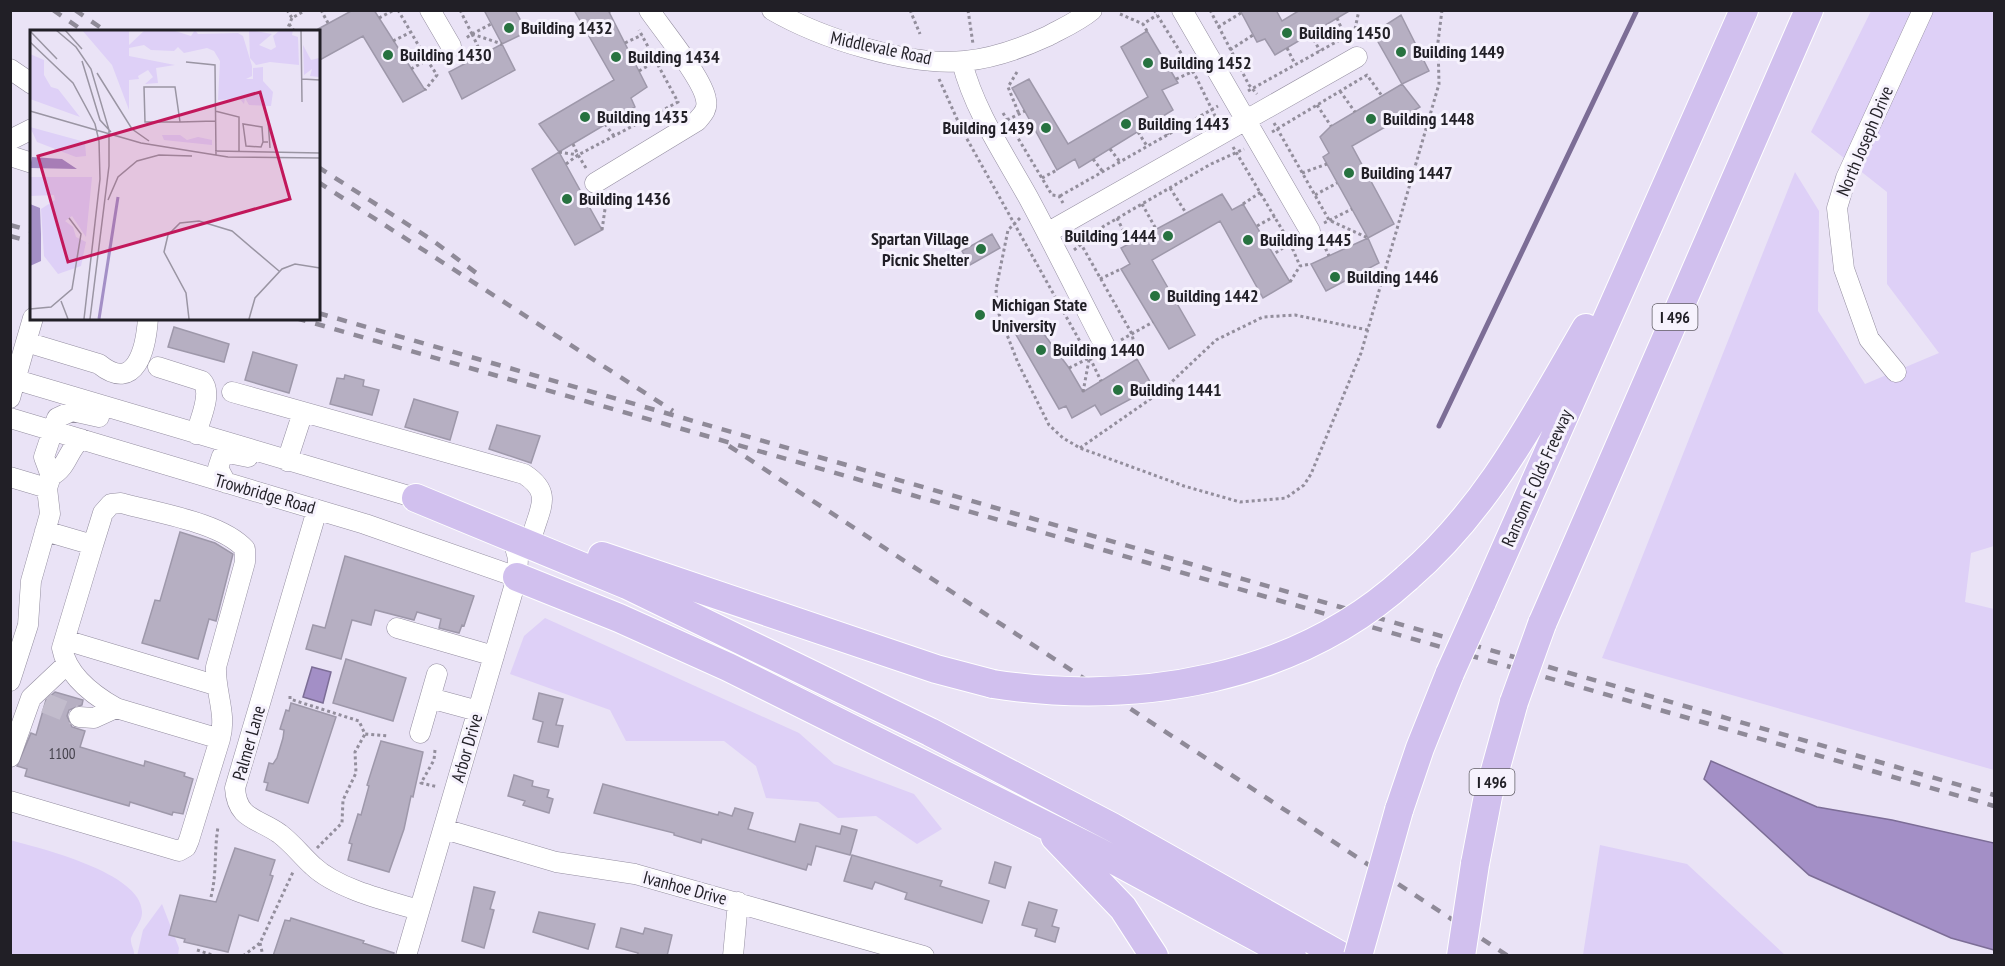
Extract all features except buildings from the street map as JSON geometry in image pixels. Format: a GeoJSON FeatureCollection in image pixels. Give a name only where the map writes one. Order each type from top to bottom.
{"type":"FeatureCollection","features":[{"type":"Feature","properties":{"kind":"highway","name":"Ransom E Olds Freeway"},"geometry":{"type":"LineString","coordinates":[[1358,956],[1399,810],[1420,748],[1450,674],[1744,10]]}},
{"type":"Feature","properties":{"kind":"highway","name":"I 496"},"geometry":{"type":"LineString","coordinates":[[1461,956],[1488,796],[1514,702],[1542,624],[1809,10]]}},
{"type":"Feature","properties":{"kind":"highway"},"geometry":{"type":"LineString","coordinates":[[416,498],[523,536],[936,669],[993,684],[1059,692],[1102,693],[1152,689],[1223,675],[1274,658],[1331,632],[1376,603],[1407,579],[1466,520],[1500,474],[1662,196]]}},
{"type":"Feature","properties":{"kind":"highway"},"geometry":{"type":"LineString","coordinates":[[523,536],[718,627],[930,732],[1292,956]]}},
{"type":"Feature","properties":{"kind":"highway"},"geometry":{"type":"LineString","coordinates":[[517,577],[728,666],[1044,825],[1105,839],[1341,956]]}},
{"type":"Feature","properties":{"kind":"highway"},"geometry":{"type":"LineString","coordinates":[[1044,825],[1123,908],[1154,956]]}},
{"type":"Feature","properties":{"kind":"street"},"geometry":{"type":"LineString","coordinates":[[430,10],[451,46]]}},
{"type":"Feature","properties":{"kind":"street","name":"Middlevale Road"},"geometry":{"type":"LineString","coordinates":[[772,10],[818,33],[865,47],[934,60],[970,61],[1023,48],[1092,10]]}},
{"type":"Feature","properties":{"kind":"street"},"geometry":{"type":"LineString","coordinates":[[1182,10],[1310,231]]}},
{"type":"Feature","properties":{"kind":"street","name":"North Joseph Drive"},"geometry":{"type":"LineString","coordinates":[[1896,372],[1869,339],[1844,269],[1837,208],[1846,178],[1923,10]]}},
{"type":"Feature","properties":{"kind":"street"},"geometry":{"type":"LineString","coordinates":[[595,183],[697,121],[706,110],[706,99],[698,82],[643,19]]}},
{"type":"Feature","properties":{"kind":"street"},"geometry":{"type":"LineString","coordinates":[[1047,233],[1357,57]]}},
{"type":"Feature","properties":{"kind":"street"},"geometry":{"type":"LineString","coordinates":[[970,61],[968,85],[1047,233],[1098,353]]}},
{"type":"Feature","properties":{"kind":"street"},"geometry":{"type":"LineString","coordinates":[[10,69],[30,83]]}},
{"type":"Feature","properties":{"kind":"street"},"geometry":{"type":"LineString","coordinates":[[10,140],[30,130]]}},
{"type":"Feature","properties":{"kind":"street"},"geometry":{"type":"LineString","coordinates":[[10,156],[30,162]]}},
{"type":"Feature","properties":{"kind":"street"},"geometry":{"type":"LineString","coordinates":[[13,385],[32,320]]}},
{"type":"Feature","properties":{"kind":"street"},"geometry":{"type":"LineString","coordinates":[[26,342],[99,364],[123,375],[131,372],[139,358],[148,320]]}},
{"type":"Feature","properties":{"kind":"street"},"geometry":{"type":"LineString","coordinates":[[10,681],[27,625],[20,599],[31,581],[50,504],[44,457],[51,430],[60,416],[76,411],[153,431],[196,434],[207,394],[206,386],[202,381],[158,367]]}},
{"type":"Feature","properties":{"kind":"street","name":"Trowbridge Road"},"geometry":{"type":"LineString","coordinates":[[13,385],[196,434],[416,498]]}},
{"type":"Feature","properties":{"kind":"street"},"geometry":{"type":"LineString","coordinates":[[232,392],[524,474],[542,491],[542,501],[523,536]]}},
{"type":"Feature","properties":{"kind":"street"},"geometry":{"type":"LineString","coordinates":[[288,461],[303,412]]}},
{"type":"Feature","properties":{"kind":"street","name":"Trowbridge Road"},"geometry":{"type":"LineString","coordinates":[[10,418],[317,510],[517,577]]}},
{"type":"Feature","properties":{"kind":"street"},"geometry":{"type":"LineString","coordinates":[[49,482],[65,466],[70,450],[81,439]]}},
{"type":"Feature","properties":{"kind":"street"},"geometry":{"type":"LineString","coordinates":[[226,483],[218,468],[221,458],[228,453],[316,470]]}},
{"type":"Feature","properties":{"kind":"street"},"geometry":{"type":"LineString","coordinates":[[10,477],[49,482]]}},
{"type":"Feature","properties":{"kind":"street"},"geometry":{"type":"LineString","coordinates":[[10,801],[178,851],[186,847],[189,840],[220,739],[223,715],[216,685],[220,648],[245,562],[245,549],[237,540],[216,530],[121,503],[111,504],[103,513],[62,648],[66,665],[105,702],[116,708],[220,739]]}},
{"type":"Feature","properties":{"kind":"street","name":"Palmer Lane"},"geometry":{"type":"LineString","coordinates":[[317,510],[236,788],[236,803],[246,815],[277,832],[296,846],[314,867],[342,883],[379,898],[419,910]]}},
{"type":"Feature","properties":{"kind":"street"},"geometry":{"type":"LineString","coordinates":[[45,531],[93,545]]}},
{"type":"Feature","properties":{"kind":"street","name":"Arbor Drive"},"geometry":{"type":"LineString","coordinates":[[406,956],[517,577],[523,536]]}},
{"type":"Feature","properties":{"kind":"street"},"geometry":{"type":"LineString","coordinates":[[397,628],[494,656]]}},
{"type":"Feature","properties":{"kind":"street"},"geometry":{"type":"LineString","coordinates":[[65,640],[216,685]]}},
{"type":"Feature","properties":{"kind":"street"},"geometry":{"type":"LineString","coordinates":[[10,757],[38,700],[66,665]]}},
{"type":"Feature","properties":{"kind":"street"},"geometry":{"type":"LineString","coordinates":[[420,733],[437,674]]}},
{"type":"Feature","properties":{"kind":"street"},"geometry":{"type":"LineString","coordinates":[[430,698],[478,711]]}},
{"type":"Feature","properties":{"kind":"street"},"geometry":{"type":"LineString","coordinates":[[79,717],[94,718],[116,708]]}},
{"type":"Feature","properties":{"kind":"street","name":"Ivanhoe Drive"},"geometry":{"type":"LineString","coordinates":[[444,829],[556,861],[635,874],[924,956]]}},
{"type":"Feature","properties":{"kind":"street"},"geometry":{"type":"LineString","coordinates":[[733,956],[738,902]]}},
{"type":"Feature","properties":{"kind":"path"},"geometry":{"type":"LineString","coordinates":[[287,10],[292,18]]}},
{"type":"Feature","properties":{"kind":"path"},"geometry":{"type":"LineString","coordinates":[[287,30],[292,18],[306,10]]}},
{"type":"Feature","properties":{"kind":"path"},"geometry":{"type":"LineString","coordinates":[[321,10],[328,23]]}},
{"type":"Feature","properties":{"kind":"path"},"geometry":{"type":"LineString","coordinates":[[379,18],[394,10]]}},
{"type":"Feature","properties":{"kind":"path"},"geometry":{"type":"LineString","coordinates":[[910,10],[920,33]]}},
{"type":"Feature","properties":{"kind":"path"},"geometry":{"type":"LineString","coordinates":[[968,10],[970,61]]}},
{"type":"Feature","properties":{"kind":"path"},"geometry":{"type":"LineString","coordinates":[[1002,111],[1052,195],[1059,196],[1345,38],[1355,29],[1359,10]]}},
{"type":"Feature","properties":{"kind":"path"},"geometry":{"type":"LineString","coordinates":[[1034,208],[1013,222],[1008,230],[999,267],[996,289],[997,309],[1018,363],[1049,425],[1063,438],[1080,448],[1216,497],[1240,502],[1286,498],[1304,485],[1311,474],[1368,330],[1439,84],[1438,42],[1442,10]]}},
{"type":"Feature","properties":{"kind":"path"},"geometry":{"type":"LineString","coordinates":[[1218,27],[1241,13]]}},
{"type":"Feature","properties":{"kind":"path"},"geometry":{"type":"LineString","coordinates":[[1120,14],[1143,24],[1147,31]]}},
{"type":"Feature","properties":{"kind":"path"},"geometry":{"type":"LineString","coordinates":[[1143,24],[1156,15]]}},
{"type":"Feature","properties":{"kind":"path"},"geometry":{"type":"LineString","coordinates":[[1337,18],[1345,38]]}},
{"type":"Feature","properties":{"kind":"path"},"geometry":{"type":"LineString","coordinates":[[566,164],[578,155],[678,102],[642,35],[643,19]]}},
{"type":"Feature","properties":{"kind":"path"},"geometry":{"type":"LineString","coordinates":[[289,24],[294,30]]}},
{"type":"Feature","properties":{"kind":"path"},"geometry":{"type":"LineString","coordinates":[[472,34],[491,24]]}},
{"type":"Feature","properties":{"kind":"path"},"geometry":{"type":"LineString","coordinates":[[1355,29],[1373,33]]}},
{"type":"Feature","properties":{"kind":"path"},"geometry":{"type":"LineString","coordinates":[[393,41],[411,32]]}},
{"type":"Feature","properties":{"kind":"path"},"geometry":{"type":"LineString","coordinates":[[472,34],[502,44]]}},
{"type":"Feature","properties":{"kind":"path"},"geometry":{"type":"LineString","coordinates":[[472,34],[482,55]]}},
{"type":"Feature","properties":{"kind":"path"},"geometry":{"type":"LineString","coordinates":[[1311,34],[1320,51]]}},
{"type":"Feature","properties":{"kind":"path"},"geometry":{"type":"LineString","coordinates":[[625,43],[642,35]]}},
{"type":"Feature","properties":{"kind":"path"},"geometry":{"type":"LineString","coordinates":[[1230,50],[1253,35]]}},
{"type":"Feature","properties":{"kind":"path"},"geometry":{"type":"LineString","coordinates":[[1287,48],[1296,64]]}},
{"type":"Feature","properties":{"kind":"path"},"geometry":{"type":"LineString","coordinates":[[411,69],[427,60],[432,67],[436,75],[425,90]]}},
{"type":"Feature","properties":{"kind":"path"},"geometry":{"type":"LineString","coordinates":[[934,60],[943,89],[962,130],[1013,222],[1098,353],[1101,381]]}},
{"type":"Feature","properties":{"kind":"path"},"geometry":{"type":"LineString","coordinates":[[639,71],[656,61]]}},
{"type":"Feature","properties":{"kind":"path"},"geometry":{"type":"LineString","coordinates":[[1017,72],[1008,87],[1019,114]]}},
{"type":"Feature","properties":{"kind":"path"},"geometry":{"type":"LineString","coordinates":[[1176,79],[1192,72]]}},
{"type":"Feature","properties":{"kind":"path"},"geometry":{"type":"LineString","coordinates":[[1065,254],[1082,246],[1104,226],[1117,218],[1257,142],[1367,75],[1382,96]]}},
{"type":"Feature","properties":{"kind":"path"},"geometry":{"type":"LineString","coordinates":[[1340,91],[1355,112]]}},
{"type":"Feature","properties":{"kind":"path"},"geometry":{"type":"LineString","coordinates":[[1317,105],[1331,126]]}},
{"type":"Feature","properties":{"kind":"path"},"geometry":{"type":"LineString","coordinates":[[631,110],[638,123]]}},
{"type":"Feature","properties":{"kind":"path"},"geometry":{"type":"LineString","coordinates":[[1007,120],[1025,111]]}},
{"type":"Feature","properties":{"kind":"path"},"geometry":{"type":"LineString","coordinates":[[1161,117],[1168,135]]}},
{"type":"Feature","properties":{"kind":"path"},"geometry":{"type":"LineString","coordinates":[[605,124],[614,136]]}},
{"type":"Feature","properties":{"kind":"path"},"geometry":{"type":"LineString","coordinates":[[1138,132],[1148,146]]}},
{"type":"Feature","properties":{"kind":"path"},"geometry":{"type":"LineString","coordinates":[[573,144],[606,202],[602,230]]}},
{"type":"Feature","properties":{"kind":"path"},"geometry":{"type":"LineString","coordinates":[[1110,149],[1120,162]]}},
{"type":"Feature","properties":{"kind":"path"},"geometry":{"type":"LineString","coordinates":[[559,152],[578,155]]}},
{"type":"Feature","properties":{"kind":"path"},"geometry":{"type":"LineString","coordinates":[[1093,159],[1103,172]]}},
{"type":"Feature","properties":{"kind":"path"},"geometry":{"type":"LineString","coordinates":[[1302,173],[1327,164]]}},
{"type":"Feature","properties":{"kind":"path"},"geometry":{"type":"LineString","coordinates":[[1042,178],[1057,170]]}},
{"type":"Feature","properties":{"kind":"path"},"geometry":{"type":"LineString","coordinates":[[1315,195],[1338,183]]}},
{"type":"Feature","properties":{"kind":"path"},"geometry":{"type":"LineString","coordinates":[[1170,188],[1186,213]]}},
{"type":"Feature","properties":{"kind":"path"},"geometry":{"type":"LineString","coordinates":[[1243,204],[1260,192]]}},
{"type":"Feature","properties":{"kind":"path"},"geometry":{"type":"LineString","coordinates":[[1059,196],[1082,246],[1132,333],[1137,360]]}},
{"type":"Feature","properties":{"kind":"path"},"geometry":{"type":"LineString","coordinates":[[1142,204],[1156,229]]}},
{"type":"Feature","properties":{"kind":"path"},"geometry":{"type":"LineString","coordinates":[[1257,226],[1275,216]]}},
{"type":"Feature","properties":{"kind":"path"},"geometry":{"type":"LineString","coordinates":[[1117,218],[1130,244]]}},
{"type":"Feature","properties":{"kind":"path"},"geometry":{"type":"LineString","coordinates":[[1329,220],[1368,238]]}},
{"type":"Feature","properties":{"kind":"path"},"geometry":{"type":"LineString","coordinates":[[1290,243],[1300,266]]}},
{"type":"Feature","properties":{"kind":"path"},"geometry":{"type":"LineString","coordinates":[[1290,282],[1300,266],[1311,264]]}},
{"type":"Feature","properties":{"kind":"path"},"geometry":{"type":"LineString","coordinates":[[1100,279],[1121,269]]}},
{"type":"Feature","properties":{"kind":"path"},"geometry":{"type":"LineString","coordinates":[[1080,448],[1162,391],[1216,340],[1263,317],[1295,315],[1368,330]]}},
{"type":"Feature","properties":{"kind":"path"},"geometry":{"type":"LineString","coordinates":[[1069,368],[1098,353]]}},
{"type":"Feature","properties":{"kind":"path"},"geometry":{"type":"LineString","coordinates":[[1083,393],[1098,353]]}},
{"type":"Feature","properties":{"kind":"path"},"geometry":{"type":"LineString","coordinates":[[290,696],[290,699],[360,721],[365,734],[388,736]]}},
{"type":"Feature","properties":{"kind":"path"},"geometry":{"type":"LineString","coordinates":[[435,750],[434,760],[421,783],[454,792]]}},
{"type":"Feature","properties":{"kind":"path"},"geometry":{"type":"LineString","coordinates":[[211,897],[217,874],[214,852],[218,827]]}},
{"type":"Feature","properties":{"kind":"path"},"geometry":{"type":"LineString","coordinates":[[260,943],[263,956]]}},
{"type":"Feature","properties":{"kind":"path"},"geometry":{"type":"LineString","coordinates":[[197,950],[215,956]]}},
{"type":"Feature","properties":{"kind":"shaded area"},"geometry":{"type":"Polygon","coordinates":[[[1871,11],[1994,11],[1994,546],[1971,553],[1965,602],[1994,609],[1994,770],[1602,658],[1795,172],[1819,211],[1818,311],[1865,384],[1939,353],[1887,284],[1887,192],[1811,132],[1871,11]]]}},
{"type":"Feature","properties":{"kind":"shaded area"},"geometry":{"type":"Polygon","coordinates":[[[545,618],[799,733],[834,764],[914,794],[942,829],[917,844],[876,816],[838,818],[818,802],[766,798],[756,766],[724,741],[626,741],[610,710],[510,674],[524,636],[545,618]]]}},
{"type":"Feature","properties":{"kind":"shaded area"},"geometry":{"type":"Polygon","coordinates":[[[312,667],[331,672],[323,703],[303,697],[312,667]]]}},
{"type":"Feature","properties":{"kind":"shaded area"},"geometry":{"type":"Polygon","coordinates":[[[1711,761],[1817,807],[1892,820],[1994,843],[1994,950],[1951,938],[1809,875],[1704,779],[1711,761]]]}},
{"type":"Feature","properties":{"kind":"shaded area"},"geometry":{"type":"Polygon","coordinates":[[[10,840],[88,864],[109,874],[126,886],[138,899],[142,913],[131,938],[134,955],[11,955],[10,840]]]}},
{"type":"Feature","properties":{"kind":"shaded area"},"geometry":{"type":"Polygon","coordinates":[[[1600,845],[1687,864],[1785,955],[1583,955],[1600,845]]]}},
{"type":"Feature","properties":{"kind":"shaded area"},"geometry":{"type":"Polygon","coordinates":[[[162,904],[179,948],[178,955],[137,956],[143,930],[162,904]]]}},
{"type":"Feature","properties":{"kind":"waterway"},"geometry":{"type":"LineString","coordinates":[[1439,426],[1637,10]]}},
{"type":"Feature","properties":{"kind":"tunnel"},"geometry":{"type":"LineString","coordinates":[[45,703],[79,717]]}},
{"type":"Feature","properties":{"kind":"railway"},"geometry":{"type":"LineString","coordinates":[[53,10],[82,30]]}},
{"type":"Feature","properties":{"kind":"railway"},"geometry":{"type":"LineString","coordinates":[[75,10],[104,30]]}},
{"type":"Feature","properties":{"kind":"railway"},"geometry":{"type":"LineString","coordinates":[[320,168],[432,240],[483,278]]}},
{"type":"Feature","properties":{"kind":"railway"},"geometry":{"type":"LineString","coordinates":[[320,183],[673,411]]}},
{"type":"Feature","properties":{"kind":"railway"},"geometry":{"type":"LineString","coordinates":[[10,225],[30,230]]}},
{"type":"Feature","properties":{"kind":"railway"},"geometry":{"type":"LineString","coordinates":[[10,236],[30,241]]}},
{"type":"Feature","properties":{"kind":"railway"},"geometry":{"type":"LineString","coordinates":[[320,314],[1994,795]]}},
{"type":"Feature","properties":{"kind":"railway"},"geometry":{"type":"LineString","coordinates":[[303,320],[1994,806]]}},
{"type":"Feature","properties":{"kind":"railway"},"geometry":{"type":"LineString","coordinates":[[729,446],[1508,956]]}},
{"type":"Feature","properties":{"kind":"place","name":"Building 1432"},"geometry":{"type":"Point","coordinates":[509,28]}},
{"type":"Feature","properties":{"kind":"place","name":"Building 1450"},"geometry":{"type":"Point","coordinates":[1287,33]}},
{"type":"Feature","properties":{"kind":"place","name":"Building 1449"},"geometry":{"type":"Point","coordinates":[1401,52]}},
{"type":"Feature","properties":{"kind":"place","name":"Building 1430"},"geometry":{"type":"Point","coordinates":[388,55]}},
{"type":"Feature","properties":{"kind":"place","name":"Building 1434"},"geometry":{"type":"Point","coordinates":[616,57]}},
{"type":"Feature","properties":{"kind":"place","name":"Building 1452"},"geometry":{"type":"Point","coordinates":[1148,63]}},
{"type":"Feature","properties":{"kind":"place","name":"Building 1435"},"geometry":{"type":"Point","coordinates":[585,117]}},
{"type":"Feature","properties":{"kind":"place","name":"Building 1448"},"geometry":{"type":"Point","coordinates":[1371,119]}},
{"type":"Feature","properties":{"kind":"place","name":"Building 1443"},"geometry":{"type":"Point","coordinates":[1126,124]}},
{"type":"Feature","properties":{"kind":"place","name":"Building 1439"},"geometry":{"type":"Point","coordinates":[1046,128]}},
{"type":"Feature","properties":{"kind":"place","name":"Building 1447"},"geometry":{"type":"Point","coordinates":[1349,173]}},
{"type":"Feature","properties":{"kind":"place","name":"Building 1436"},"geometry":{"type":"Point","coordinates":[567,199]}},
{"type":"Feature","properties":{"kind":"place","name":"Building 1444"},"geometry":{"type":"Point","coordinates":[1168,236]}},
{"type":"Feature","properties":{"kind":"place","name":"Building 1445"},"geometry":{"type":"Point","coordinates":[1248,240]}},
{"type":"Feature","properties":{"kind":"place","name":"Spartan Village Picnic Shelter"},"geometry":{"type":"Point","coordinates":[981,249]}},
{"type":"Feature","properties":{"kind":"place","name":"Building 1446"},"geometry":{"type":"Point","coordinates":[1335,277]}},
{"type":"Feature","properties":{"kind":"place","name":"Building 1442"},"geometry":{"type":"Point","coordinates":[1155,296]}},
{"type":"Feature","properties":{"kind":"place","name":"Michigan State University"},"geometry":{"type":"Point","coordinates":[980,315]}},
{"type":"Feature","properties":{"kind":"place","name":"Building 1440"},"geometry":{"type":"Point","coordinates":[1041,350]}},
{"type":"Feature","properties":{"kind":"place","name":"Building 1441"},"geometry":{"type":"Point","coordinates":[1118,390]}}]}
